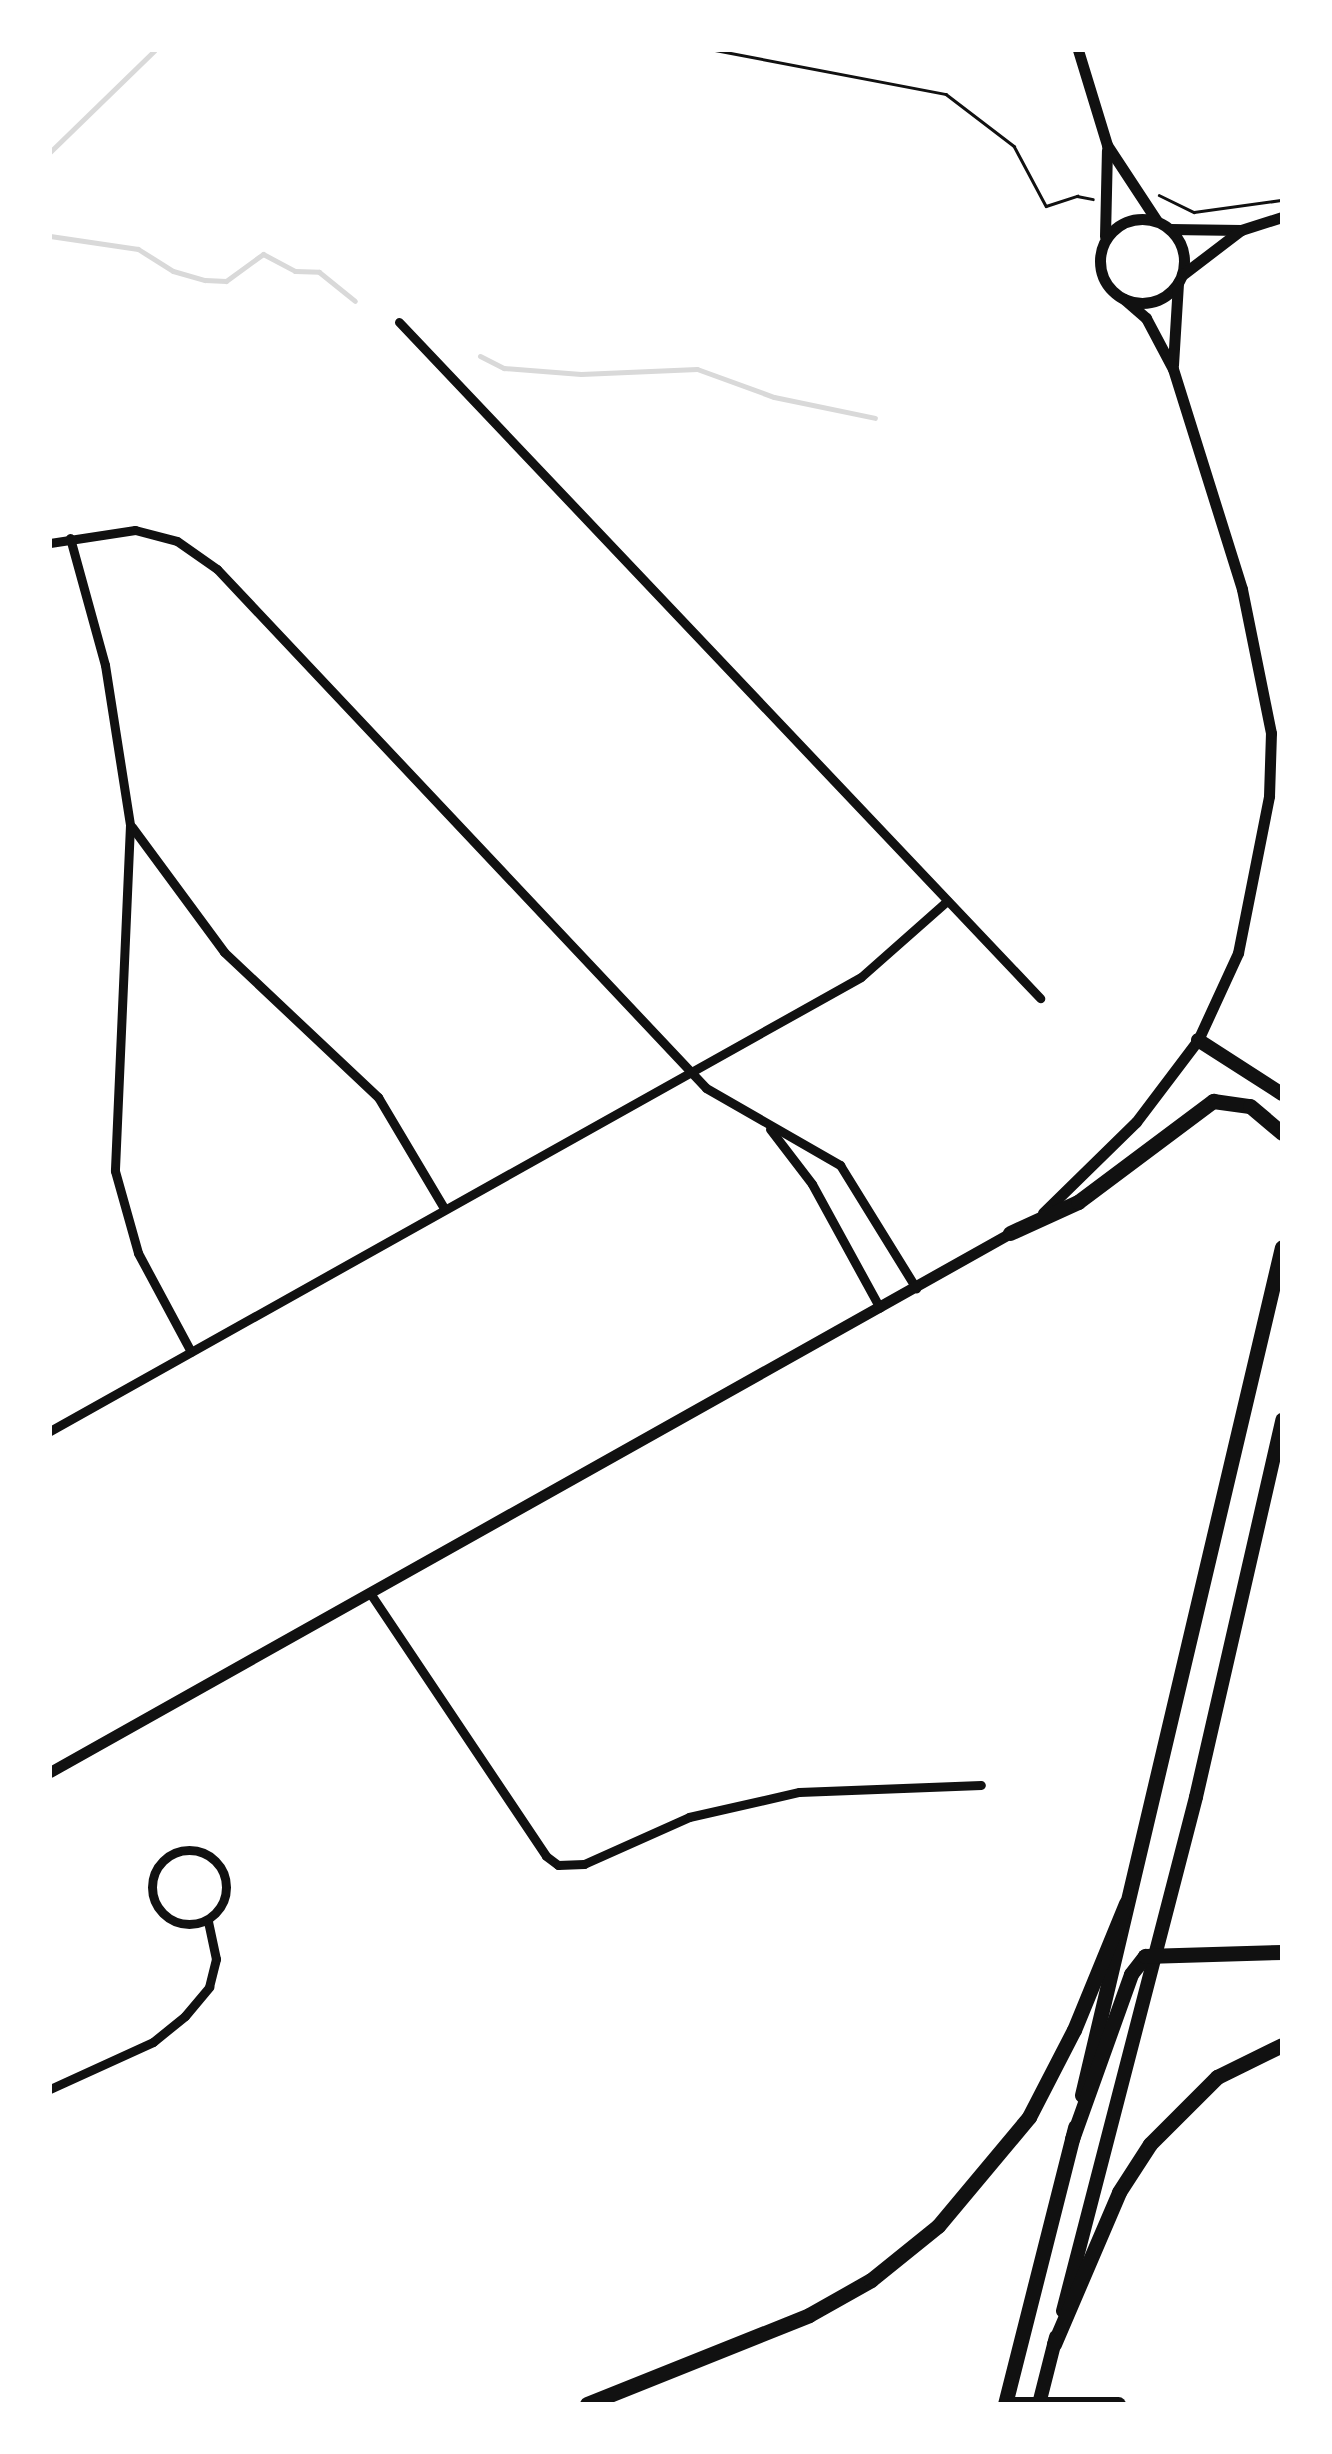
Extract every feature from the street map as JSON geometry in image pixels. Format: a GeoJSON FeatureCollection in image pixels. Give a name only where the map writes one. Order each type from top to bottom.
{"type":"FeatureCollection","features":[{"type":"Feature","properties":{"kind":"highway"},"geometry":{"type":"LineString","coordinates":[[1010,1233],[1065,1210],[1212,1101],[1250,1106],[1282,1132]]}},
{"type":"Feature","properties":{"kind":"highway"},"geometry":{"type":"LineString","coordinates":[[1005,2404],[1072,2140],[1282,1248]]}},
{"type":"Feature","properties":{"kind":"highway"},"geometry":{"type":"LineString","coordinates":[[586,2404],[825,2307],[938,2226],[1029,2116],[1074,2030],[1126,1903]]}},
{"type":"Feature","properties":{"kind":"highway"},"geometry":{"type":"LineString","coordinates":[[1072,2140],[1131,1974],[1154,1954],[1282,1952]]}},
{"type":"Feature","properties":{"kind":"highway"},"geometry":{"type":"LineString","coordinates":[[1054,2344],[1118,2192],[1150,2144],[1218,2077],[1282,2045]]}},
{"type":"Feature","properties":{"kind":"highway"},"geometry":{"type":"LineString","coordinates":[[1014,2404],[1118,2404]]}},
{"type":"Feature","properties":{"kind":"main road"},"geometry":{"type":"LineString","coordinates":[[1198,1040],[1282,1094]]}},
{"type":"Feature","properties":{"kind":"main road"},"geometry":{"type":"LineString","coordinates":[[1039,2404],[1154,1954],[1282,1420]]}},
{"type":"Feature","properties":{"kind":"street"},"geometry":{"type":"LineString","coordinates":[[1078,50],[1107,145],[1134,192],[1182,247],[1173,369]]}},
{"type":"Feature","properties":{"kind":"street"},"geometry":{"type":"LineString","coordinates":[[50,1772],[1010,1233],[1067,1194],[1136,1122],[1198,1040],[1249,916],[1265,835],[1271,732],[1242,589],[1173,369],[1146,318],[1102,275],[1110,198],[1107,145]]}},
{"type":"Feature","properties":{"kind":"street"},"geometry":{"type":"LineString","coordinates":[[1170,229],[1241,230],[1282,217]]}},
{"type":"Feature","properties":{"kind":"street"},"geometry":{"type":"LineString","coordinates":[[1102,248],[1124,223],[1157,221]]}},
{"type":"Feature","properties":{"kind":"street"},"geometry":{"type":"LineString","coordinates":[[1124,299],[1154,301],[1241,230]]}},
{"type":"Feature","properties":{"kind":"street"},"geometry":{"type":"LineString","coordinates":[[399,322],[1040,998]]}},
{"type":"Feature","properties":{"kind":"street"},"geometry":{"type":"LineString","coordinates":[[50,543],[117,529],[158,534],[217,569],[691,1070],[726,1103],[840,1165],[916,1288]]}},
{"type":"Feature","properties":{"kind":"street"},"geometry":{"type":"LineString","coordinates":[[70,538],[105,665],[130,825],[115,1171],[138,1253],[191,1352]]}},
{"type":"Feature","properties":{"kind":"street"},"geometry":{"type":"LineString","coordinates":[[130,825],[224,952],[378,1097],[444,1208]]}},
{"type":"Feature","properties":{"kind":"street"},"geometry":{"type":"LineString","coordinates":[[50,1431],[860,976],[947,901]]}},
{"type":"Feature","properties":{"kind":"street"},"geometry":{"type":"LineString","coordinates":[[768,1127],[812,1184],[880,1308]]}},
{"type":"Feature","properties":{"kind":"street"},"geometry":{"type":"LineString","coordinates":[[370,1593],[546,1856],[558,1865],[584,1864],[689,1817],[764,1798],[854,1786],[981,1785]]}},
{"type":"Feature","properties":{"kind":"street"},"geometry":{"type":"LineString","coordinates":[[50,2089],[152,2042],[185,2016],[209,1987],[216,1959],[208,1920],[227,1894],[222,1868],[198,1850],[168,1856],[152,1883],[158,1908],[179,1924],[208,1920]]}},
{"type":"Feature","properties":{"kind":"path"},"geometry":{"type":"LineString","coordinates":[[715,50],[946,94],[1014,146],[1046,206],[1077,196],[1110,198]]}},
{"type":"Feature","properties":{"kind":"path"},"geometry":{"type":"LineString","coordinates":[[1134,192],[1150,185],[1194,212],[1282,200]]}},
{"type":"Feature","properties":{"kind":"waterway"},"geometry":{"type":"LineString","coordinates":[[50,152],[155,50]]}},
{"type":"Feature","properties":{"kind":"waterway"},"geometry":{"type":"LineString","coordinates":[[50,236],[138,249],[173,271],[205,280],[226,281],[263,254],[295,271],[319,272],[355,301]]}},
{"type":"Feature","properties":{"kind":"waterway"},"geometry":{"type":"LineString","coordinates":[[480,356],[504,368],[581,374],[697,369],[774,397],[875,418]]}}]}
